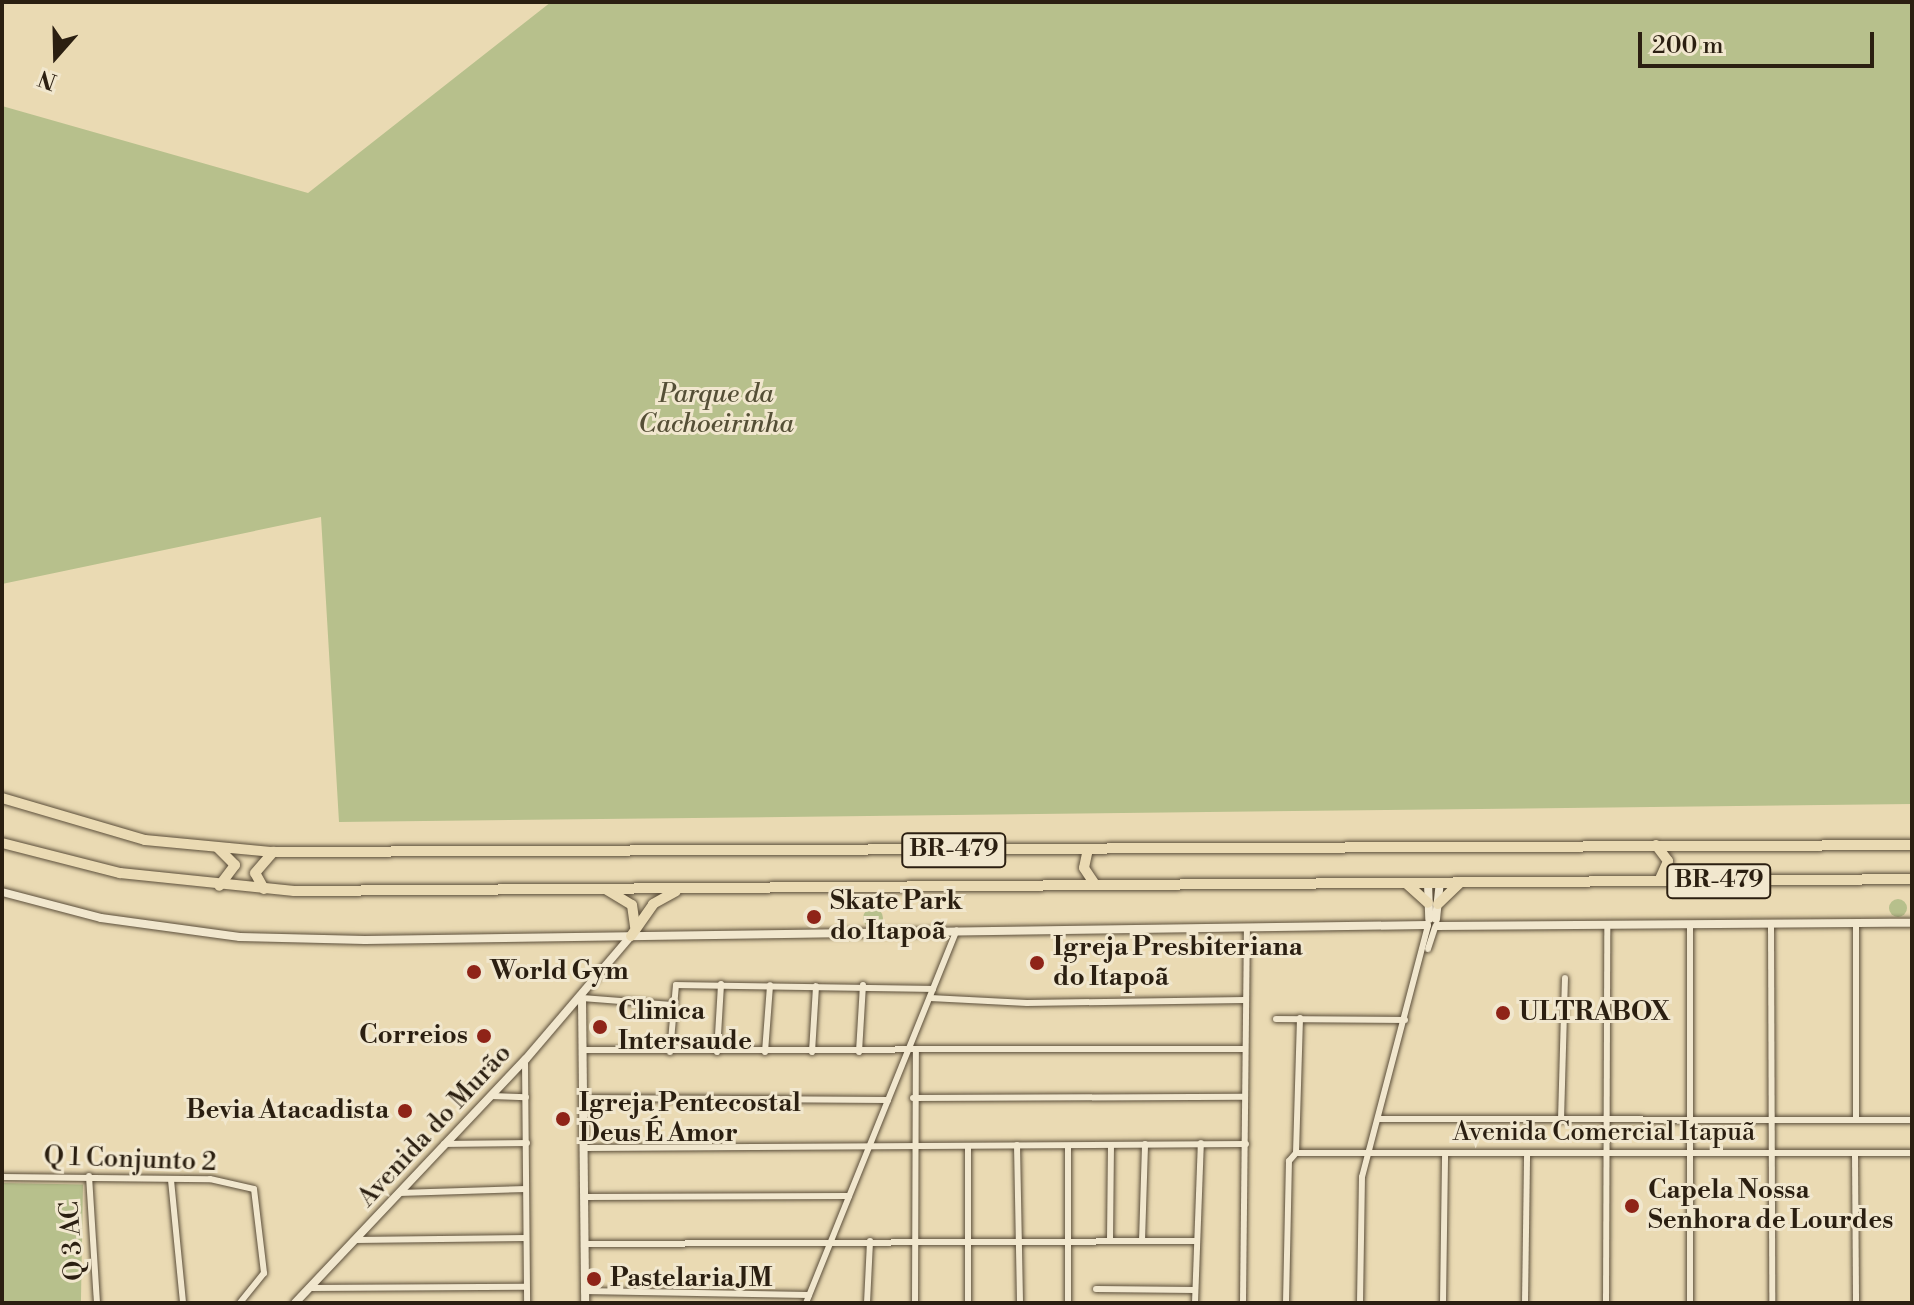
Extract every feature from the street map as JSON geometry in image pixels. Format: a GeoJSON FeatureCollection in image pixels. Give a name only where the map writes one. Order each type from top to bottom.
{"type":"FeatureCollection","features":[{"type":"Feature","properties":{"kind":"main road","name":"BR-479"},"geometry":{"type":"LineString","coordinates":[[2,798],[145,840],[273,852],[1912,845]]}},
{"type":"Feature","properties":{"kind":"main road","name":"BR-479"},"geometry":{"type":"LineString","coordinates":[[2,843],[101,870],[264,889],[682,889],[1094,883],[1912,879]]}},
{"type":"Feature","properties":{"kind":"main road"},"geometry":{"type":"LineString","coordinates":[[1656,845],[1668,861],[1659,881]]}},
{"type":"Feature","properties":{"kind":"main road"},"geometry":{"type":"LineString","coordinates":[[218,848],[235,865],[219,886]]}},
{"type":"Feature","properties":{"kind":"main road"},"geometry":{"type":"LineString","coordinates":[[1088,849],[1084,868],[1094,883]]}},
{"type":"Feature","properties":{"kind":"main road"},"geometry":{"type":"LineString","coordinates":[[264,889],[255,873],[273,852]]}},
{"type":"Feature","properties":{"kind":"main road"},"geometry":{"type":"LineString","coordinates":[[1405,883],[1433,904],[1462,882]]}},
{"type":"Feature","properties":{"kind":"main road"},"geometry":{"type":"LineString","coordinates":[[606,889],[632,905],[633,932]]}},
{"type":"Feature","properties":{"kind":"main road"},"geometry":{"type":"LineString","coordinates":[[633,932],[657,901],[682,889]]}},
{"type":"Feature","properties":{"kind":"street"},"geometry":{"type":"LineString","coordinates":[[1360,1303],[1360,1195],[1432,923],[1434,883]]}},
{"type":"Feature","properties":{"kind":"street"},"geometry":{"type":"LineString","coordinates":[[2,892],[101,918],[240,937],[1397,928],[1432,923],[1471,928],[1912,923]]}},
{"type":"Feature","properties":{"kind":"street"},"geometry":{"type":"LineString","coordinates":[[1856,923],[1856,1120]]}},
{"type":"Feature","properties":{"kind":"street"},"geometry":{"type":"LineString","coordinates":[[1771,924],[1772,1303]]}},
{"type":"Feature","properties":{"kind":"street"},"geometry":{"type":"LineString","coordinates":[[1690,925],[1690,1303]]}},
{"type":"Feature","properties":{"kind":"street"},"geometry":{"type":"LineString","coordinates":[[1606,1303],[1607,926]]}},
{"type":"Feature","properties":{"kind":"street"},"geometry":{"type":"LineString","coordinates":[[1243,1303],[1247,929]]}},
{"type":"Feature","properties":{"kind":"street"},"geometry":{"type":"LineString","coordinates":[[806,1303],[888,1100],[913,1050],[957,930]]}},
{"type":"Feature","properties":{"kind":"street","name":"Avenida do Murão"},"geometry":{"type":"LineString","coordinates":[[295,1303],[582,998],[633,932]]}},
{"type":"Feature","properties":{"kind":"street"},"geometry":{"type":"LineString","coordinates":[[1561,1120],[1565,978]]}},
{"type":"Feature","properties":{"kind":"street"},"geometry":{"type":"LineString","coordinates":[[717,1052],[721,984]]}},
{"type":"Feature","properties":{"kind":"street"},"geometry":{"type":"LineString","coordinates":[[670,1052],[671,993],[676,985],[863,985],[933,989]]}},
{"type":"Feature","properties":{"kind":"street"},"geometry":{"type":"LineString","coordinates":[[765,1052],[770,985]]}},
{"type":"Feature","properties":{"kind":"street"},"geometry":{"type":"LineString","coordinates":[[859,1052],[863,985]]}},
{"type":"Feature","properties":{"kind":"street"},"geometry":{"type":"LineString","coordinates":[[812,1052],[816,986]]}},
{"type":"Feature","properties":{"kind":"street"},"geometry":{"type":"LineString","coordinates":[[585,1303],[582,998],[672,1005]]}},
{"type":"Feature","properties":{"kind":"street"},"geometry":{"type":"LineString","coordinates":[[930,998],[1027,1003],[1245,1000]]}},
{"type":"Feature","properties":{"kind":"street"},"geometry":{"type":"LineString","coordinates":[[1286,1303],[1289,1161],[1296,1153],[1300,1018]]}},
{"type":"Feature","properties":{"kind":"street"},"geometry":{"type":"LineString","coordinates":[[1276,1019],[1405,1020]]}},
{"type":"Feature","properties":{"kind":"street"},"geometry":{"type":"LineString","coordinates":[[584,1050],[859,1052],[1245,1049]]}},
{"type":"Feature","properties":{"kind":"street"},"geometry":{"type":"LineString","coordinates":[[913,1050],[915,1303]]}},
{"type":"Feature","properties":{"kind":"street"},"geometry":{"type":"LineString","coordinates":[[525,1060],[527,1303]]}},
{"type":"Feature","properties":{"kind":"street"},"geometry":{"type":"LineString","coordinates":[[491,1096],[526,1097]]}},
{"type":"Feature","properties":{"kind":"street"},"geometry":{"type":"LineString","coordinates":[[913,1098],[1245,1097]]}},
{"type":"Feature","properties":{"kind":"street"},"geometry":{"type":"LineString","coordinates":[[585,1098],[888,1100]]}},
{"type":"Feature","properties":{"kind":"street","name":"Avenida Comercial Itapuã"},"geometry":{"type":"LineString","coordinates":[[1378,1119],[1912,1120]]}},
{"type":"Feature","properties":{"kind":"street"},"geometry":{"type":"LineString","coordinates":[[444,1144],[527,1143]]}},
{"type":"Feature","properties":{"kind":"street"},"geometry":{"type":"LineString","coordinates":[[1195,1303],[1201,1143]]}},
{"type":"Feature","properties":{"kind":"street"},"geometry":{"type":"LineString","coordinates":[[1142,1241],[1145,1144]]}},
{"type":"Feature","properties":{"kind":"street"},"geometry":{"type":"LineString","coordinates":[[585,1148],[1246,1144]]}},
{"type":"Feature","properties":{"kind":"street"},"geometry":{"type":"LineString","coordinates":[[1017,1145],[1020,1303]]}},
{"type":"Feature","properties":{"kind":"street"},"geometry":{"type":"LineString","coordinates":[[1110,1240],[1111,1145]]}},
{"type":"Feature","properties":{"kind":"street"},"geometry":{"type":"LineString","coordinates":[[968,1146],[968,1303]]}},
{"type":"Feature","properties":{"kind":"street"},"geometry":{"type":"LineString","coordinates":[[1068,1146],[1068,1303]]}},
{"type":"Feature","properties":{"kind":"street","name":"Avenida Comercial Itapuã"},"geometry":{"type":"LineString","coordinates":[[1296,1153],[1912,1153]]}},
{"type":"Feature","properties":{"kind":"street"},"geometry":{"type":"LineString","coordinates":[[1443,1303],[1445,1154]]}},
{"type":"Feature","properties":{"kind":"street"},"geometry":{"type":"LineString","coordinates":[[1525,1303],[1527,1154]]}},
{"type":"Feature","properties":{"kind":"street"},"geometry":{"type":"LineString","coordinates":[[1855,1154],[1856,1303]]}},
{"type":"Feature","properties":{"kind":"street","name":"Q 3 AC"},"geometry":{"type":"LineString","coordinates":[[89,1176],[97,1303]]}},
{"type":"Feature","properties":{"kind":"street","name":"Q 1 Conjunto 2"},"geometry":{"type":"LineString","coordinates":[[2,1177],[210,1179],[256,1191],[264,1273],[240,1303]]}},
{"type":"Feature","properties":{"kind":"street"},"geometry":{"type":"LineString","coordinates":[[171,1180],[183,1303]]}},
{"type":"Feature","properties":{"kind":"street"},"geometry":{"type":"LineString","coordinates":[[399,1193],[526,1189]]}},
{"type":"Feature","properties":{"kind":"street"},"geometry":{"type":"LineString","coordinates":[[585,1197],[849,1196]]}},
{"type":"Feature","properties":{"kind":"street"},"geometry":{"type":"LineString","coordinates":[[355,1240],[526,1238]]}},
{"type":"Feature","properties":{"kind":"street"},"geometry":{"type":"LineString","coordinates":[[867,1303],[870,1241]]}},
{"type":"Feature","properties":{"kind":"street"},"geometry":{"type":"LineString","coordinates":[[585,1244],[1196,1241]]}},
{"type":"Feature","properties":{"kind":"street"},"geometry":{"type":"LineString","coordinates":[[309,1288],[526,1287]]}},
{"type":"Feature","properties":{"kind":"street"},"geometry":{"type":"LineString","coordinates":[[1096,1289],[1195,1290]]}},
{"type":"Feature","properties":{"kind":"street"},"geometry":{"type":"LineString","coordinates":[[584,1291],[809,1295]]}},
{"type":"Feature","properties":{"kind":"green space","name":"Parque da Cachoeirinha"},"geometry":{"type":"Polygon","coordinates":[[[551,2],[1912,2],[1912,804],[339,822],[321,517],[2,584],[2,106],[308,193],[551,2]]]}},
{"type":"Feature","properties":{"kind":"green space"},"geometry":{"type":"Polygon","coordinates":[[[1894,899],[1902,899],[1907,908],[1905,915],[1894,917],[1889,912],[1889,904],[1894,899]]]}},
{"type":"Feature","properties":{"kind":"green space","name":"Skate Park do Itapoã"},"geometry":{"type":"Polygon","coordinates":[[[814,907],[821,910],[824,917],[821,924],[814,927],[807,924],[804,917],[807,910],[814,907]]]}},
{"type":"Feature","properties":{"kind":"green space"},"geometry":{"type":"Polygon","coordinates":[[[873,908],[880,911],[883,918],[880,925],[873,928],[866,925],[863,918],[866,911],[873,908]]]}},
{"type":"Feature","properties":{"kind":"green space"},"geometry":{"type":"Polygon","coordinates":[[[2,1183],[83,1184],[81,1303],[2,1303],[2,1183]]]}},
{"type":"Feature","properties":{"kind":"place","name":"Skate Park do Itapoã"},"geometry":{"type":"Point","coordinates":[814,917]}},
{"type":"Feature","properties":{"kind":"place","name":"Igreja Presbiteriana do Itapoã"},"geometry":{"type":"Point","coordinates":[1037,963]}},
{"type":"Feature","properties":{"kind":"place","name":"World Gym"},"geometry":{"type":"Point","coordinates":[474,972]}},
{"type":"Feature","properties":{"kind":"place","name":"ULTRABOX"},"geometry":{"type":"Point","coordinates":[1503,1013]}},
{"type":"Feature","properties":{"kind":"place","name":"Clinica Intersaude"},"geometry":{"type":"Point","coordinates":[600,1027]}},
{"type":"Feature","properties":{"kind":"place","name":"Correios"},"geometry":{"type":"Point","coordinates":[484,1036]}},
{"type":"Feature","properties":{"kind":"place","name":"Bevia Atacadista"},"geometry":{"type":"Point","coordinates":[405,1111]}},
{"type":"Feature","properties":{"kind":"place","name":"Igreja Pentecostal Deus É Amor"},"geometry":{"type":"Point","coordinates":[563,1119]}},
{"type":"Feature","properties":{"kind":"place","name":"Capela Nossa Senhora de Lourdes"},"geometry":{"type":"Point","coordinates":[1632,1206]}},
{"type":"Feature","properties":{"kind":"place","name":"Pastelaria JM"},"geometry":{"type":"Point","coordinates":[594,1279]}}]}
